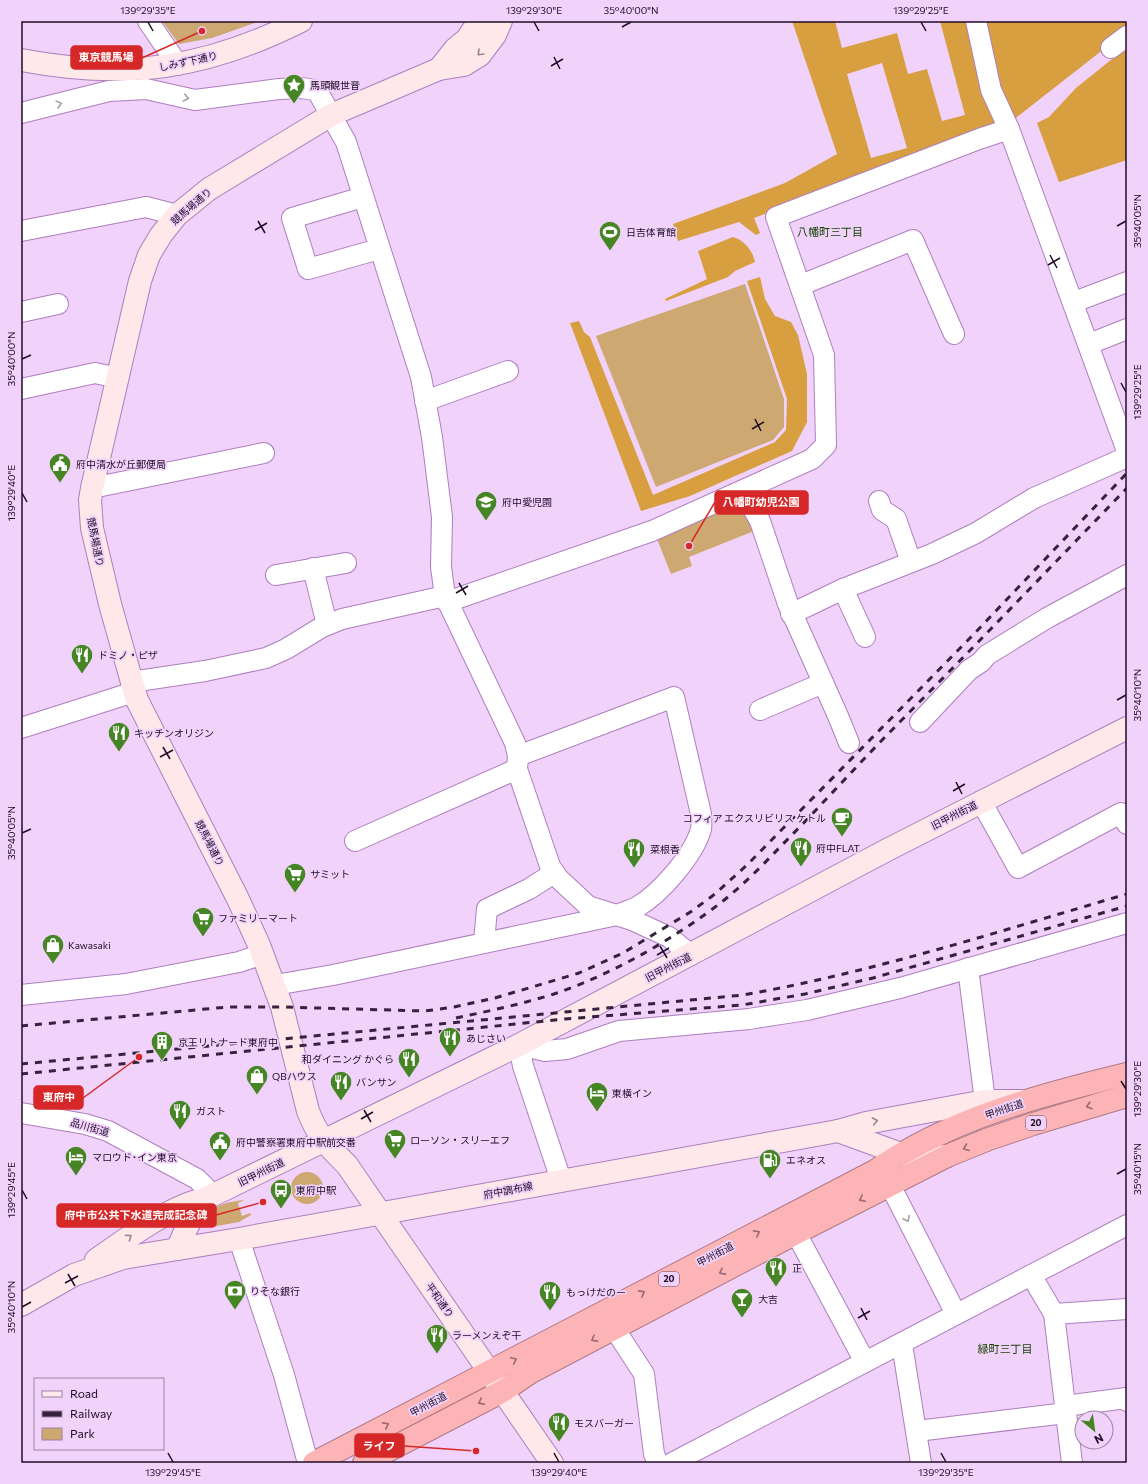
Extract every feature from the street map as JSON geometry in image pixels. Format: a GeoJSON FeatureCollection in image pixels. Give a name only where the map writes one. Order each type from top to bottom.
{"type":"FeatureCollection","features":[{"type":"Feature","properties":{"kind":"highway","name":"甲州街道"},"geometry":{"type":"LineString","coordinates":[[364,1463],[503,1391],[531,1372],[796,1233],[882,1178],[899,1154],[978,1117],[1026,1101],[1127,1074]]}},
{"type":"Feature","properties":{"kind":"highway","name":"甲州街道"},"geometry":{"type":"LineString","coordinates":[[314,1463],[489,1372],[882,1178],[1033,1124],[1127,1096]]}},
{"type":"Feature","properties":{"kind":"main road","name":"しみず下通り"},"geometry":{"type":"LineString","coordinates":[[21,60],[60,67],[104,71],[145,69],[178,65],[229,52],[267,38],[301,21]]}},
{"type":"Feature","properties":{"kind":"main road","name":"競馬場通り"},"geometry":{"type":"LineString","coordinates":[[439,69],[455,48],[467,39],[479,21]]}},
{"type":"Feature","properties":{"kind":"main road","name":"競馬場通り"},"geometry":{"type":"LineString","coordinates":[[323,1141],[314,1127],[308,1111],[282,1007],[263,954],[238,899],[137,700],[110,604],[92,528],[90,507],[92,488],[140,281],[149,255],[161,235],[177,215],[209,189],[332,115],[439,69],[464,65],[480,55],[495,35],[501,21]]}},
{"type":"Feature","properties":{"kind":"main road","name":"旧甲州街道"},"geometry":{"type":"LineString","coordinates":[[74,1275],[133,1234],[193,1201],[208,1198],[519,1045],[981,801],[1127,728]]}},
{"type":"Feature","properties":{"kind":"main road","name":"府中調布線"},"geometry":{"type":"LineString","coordinates":[[177,1249],[240,1239],[838,1131],[866,1122],[985,1101],[1026,1101]]}},
{"type":"Feature","properties":{"kind":"main road"},"geometry":{"type":"LineString","coordinates":[[838,1131],[899,1154],[927,1159],[947,1156]]}},
{"type":"Feature","properties":{"kind":"main road","name":"平和通り"},"geometry":{"type":"LineString","coordinates":[[323,1141],[347,1165],[552,1463]]}},
{"type":"Feature","properties":{"kind":"main road"},"geometry":{"type":"LineString","coordinates":[[867,1141],[875,1150],[882,1178]]}},
{"type":"Feature","properties":{"kind":"main road"},"geometry":{"type":"LineString","coordinates":[[21,1305],[74,1275],[123,1258],[177,1249],[196,1210],[208,1198]]}},
{"type":"Feature","properties":{"kind":"street"},"geometry":{"type":"LineString","coordinates":[[148,21],[178,65]]}},
{"type":"Feature","properties":{"kind":"street"},"geometry":{"type":"LineString","coordinates":[[976,21],[991,90],[1009,129],[1074,302],[1127,451]]}},
{"type":"Feature","properties":{"kind":"street"},"geometry":{"type":"LineString","coordinates":[[1111,48],[1127,36]]}},
{"type":"Feature","properties":{"kind":"street"},"geometry":{"type":"LineString","coordinates":[[21,113],[109,91],[146,89],[195,100],[279,89],[302,88],[315,90],[319,94],[346,142],[421,377],[432,437],[442,517],[441,567],[446,599],[515,743],[518,762],[542,843],[554,872],[588,906],[617,915],[669,937],[691,955]]}},
{"type":"Feature","properties":{"kind":"street"},"geometry":{"type":"LineString","coordinates":[[21,728],[133,687],[266,658],[286,649],[326,625],[342,619],[446,599],[652,531],[812,459],[826,445],[824,355],[801,285],[776,217],[979,139],[1009,129]]}},
{"type":"Feature","properties":{"kind":"street"},"geometry":{"type":"LineString","coordinates":[[363,197],[292,218],[308,269],[379,249]]}},
{"type":"Feature","properties":{"kind":"street"},"geometry":{"type":"LineString","coordinates":[[21,231],[146,207],[177,215]]}},
{"type":"Feature","properties":{"kind":"street"},"geometry":{"type":"LineString","coordinates":[[801,285],[913,240],[954,334]]}},
{"type":"Feature","properties":{"kind":"street"},"geometry":{"type":"LineString","coordinates":[[1074,302],[1127,282]]}},
{"type":"Feature","properties":{"kind":"street"},"geometry":{"type":"LineString","coordinates":[[21,312],[58,304]]}},
{"type":"Feature","properties":{"kind":"street"},"geometry":{"type":"LineString","coordinates":[[1089,344],[1127,330]]}},
{"type":"Feature","properties":{"kind":"street"},"geometry":{"type":"LineString","coordinates":[[425,401],[508,371]]}},
{"type":"Feature","properties":{"kind":"street"},"geometry":{"type":"LineString","coordinates":[[21,389],[95,373],[118,378]]}},
{"type":"Feature","properties":{"kind":"street"},"geometry":{"type":"LineString","coordinates":[[92,488],[264,453]]}},
{"type":"Feature","properties":{"kind":"street"},"geometry":{"type":"LineString","coordinates":[[792,614],[843,589],[911,562],[976,533],[1034,498],[1127,457]]}},
{"type":"Feature","properties":{"kind":"street"},"geometry":{"type":"LineString","coordinates":[[743,491],[760,521],[792,614],[849,743]]}},
{"type":"Feature","properties":{"kind":"street"},"geometry":{"type":"LineString","coordinates":[[879,501],[882,510],[896,519],[911,562]]}},
{"type":"Feature","properties":{"kind":"street"},"geometry":{"type":"LineString","coordinates":[[276,575],[346,563]]}},
{"type":"Feature","properties":{"kind":"street"},"geometry":{"type":"LineString","coordinates":[[313,568],[326,625]]}},
{"type":"Feature","properties":{"kind":"street"},"geometry":{"type":"LineString","coordinates":[[920,722],[969,670],[981,662],[987,655],[1047,618],[1127,575]]}},
{"type":"Feature","properties":{"kind":"street"},"geometry":{"type":"LineString","coordinates":[[843,589],[865,637]]}},
{"type":"Feature","properties":{"kind":"street"},"geometry":{"type":"LineString","coordinates":[[760,710],[823,683]]}},
{"type":"Feature","properties":{"kind":"street"},"geometry":{"type":"LineString","coordinates":[[275,984],[333,975],[617,915],[637,907],[669,881],[691,850],[701,828],[699,799],[674,697],[518,762],[356,841]]}},
{"type":"Feature","properties":{"kind":"street"},"geometry":{"type":"LineString","coordinates":[[981,801],[1018,868],[1121,813],[1127,824]]}},
{"type":"Feature","properties":{"kind":"street"},"geometry":{"type":"LineString","coordinates":[[484,942],[487,909],[529,889],[554,872]]}},
{"type":"Feature","properties":{"kind":"street"},"geometry":{"type":"LineString","coordinates":[[560,1180],[523,1066],[519,1045],[545,1051],[567,1049],[619,1031],[749,1019],[807,1010],[900,988],[1127,923]]}},
{"type":"Feature","properties":{"kind":"street"},"geometry":{"type":"LineString","coordinates":[[21,994],[126,984],[239,962],[263,954]]}},
{"type":"Feature","properties":{"kind":"street"},"geometry":{"type":"LineString","coordinates":[[968,968],[985,1101]]}},
{"type":"Feature","properties":{"kind":"street","name":"品川街道"},"geometry":{"type":"LineString","coordinates":[[21,1113],[85,1124],[108,1131],[197,1179],[206,1188],[208,1198]]}},
{"type":"Feature","properties":{"kind":"street"},"geometry":{"type":"LineString","coordinates":[[882,1178],[956,1314]]}},
{"type":"Feature","properties":{"kind":"street"},"geometry":{"type":"LineString","coordinates":[[678,1462],[1127,1225]]}},
{"type":"Feature","properties":{"kind":"street"},"geometry":{"type":"LineString","coordinates":[[796,1233],[865,1362]]}},
{"type":"Feature","properties":{"kind":"street"},"geometry":{"type":"LineString","coordinates":[[240,1239],[284,1375],[308,1463]]}},
{"type":"Feature","properties":{"kind":"street"},"geometry":{"type":"LineString","coordinates":[[1031,1275],[1054,1314],[1072,1463]]}},
{"type":"Feature","properties":{"kind":"street"},"geometry":{"type":"LineString","coordinates":[[1054,1314],[1127,1309]]}},
{"type":"Feature","properties":{"kind":"street"},"geometry":{"type":"LineString","coordinates":[[614,1328],[644,1374],[654,1454],[658,1463]]}},
{"type":"Feature","properties":{"kind":"street"},"geometry":{"type":"LineString","coordinates":[[902,1344],[921,1463]]}},
{"type":"Feature","properties":{"kind":"street"},"geometry":{"type":"LineString","coordinates":[[917,1431],[1066,1409],[1126,1398],[1127,1401]]}},
{"type":"Feature","properties":{"kind":"green space"},"geometry":{"type":"Polygon","coordinates":[[[162,21],[260,21],[212,38],[179,44],[162,21]]]}},
{"type":"Feature","properties":{"kind":"green space"},"geometry":{"type":"Polygon","coordinates":[[[745,284],[784,399],[784,427],[773,440],[656,487],[596,336],[745,284]]]}},
{"type":"Feature","properties":{"kind":"green space"},"geometry":{"type":"Polygon","coordinates":[[[735,502],[744,504],[754,531],[689,557],[692,566],[671,574],[655,534],[735,502]]]}},
{"type":"Feature","properties":{"kind":"green space"},"geometry":{"type":"Polygon","coordinates":[[[307,1172],[316,1175],[320,1179],[323,1188],[320,1197],[316,1201],[307,1204],[298,1201],[294,1197],[291,1188],[294,1179],[298,1175],[307,1172]]]}},
{"type":"Feature","properties":{"kind":"green space"},"geometry":{"type":"Polygon","coordinates":[[[245,1200],[238,1203],[242,1216],[250,1213],[251,1215],[239,1222],[211,1227],[208,1226],[205,1220],[207,1215],[216,1207],[234,1201],[245,1200]]]}},
{"type":"Feature","properties":{"kind":"shaded area"},"geometry":{"type":"Polygon","coordinates":[[[792,21],[835,21],[842,48],[897,33],[908,74],[927,69],[942,121],[965,115],[940,21],[972,21],[995,125],[754,218],[760,233],[756,235],[739,222],[678,241],[673,224],[785,183],[837,154],[792,21]],[[882,63],[847,74],[871,158],[907,148],[882,63]]]}},
{"type":"Feature","properties":{"kind":"shaded area"},"geometry":{"type":"Polygon","coordinates":[[[980,21],[1127,21],[1127,31],[1012,121],[994,84],[980,21]]]}},
{"type":"Feature","properties":{"kind":"shaded area"},"geometry":{"type":"Polygon","coordinates":[[[1127,47],[1127,160],[1059,182],[1037,123],[1049,117],[1076,88],[1127,47]]]}},
{"type":"Feature","properties":{"kind":"shaded area"},"geometry":{"type":"Polygon","coordinates":[[[733,237],[737,238],[747,246],[755,262],[735,271],[728,277],[666,301],[665,299],[707,279],[698,251],[733,237]]]}},
{"type":"Feature","properties":{"kind":"shaded area"},"geometry":{"type":"Polygon","coordinates":[[[760,277],[765,299],[775,316],[791,322],[798,335],[807,374],[807,422],[792,451],[690,496],[641,511],[570,323],[579,321],[584,332],[590,337],[653,495],[775,442],[786,430],[787,399],[747,281],[760,277]]]}},
{"type":"Feature","properties":{"kind":"railway"},"geometry":{"type":"LineString","coordinates":[[21,1026],[228,1007],[425,1011],[454,1007],[495,998],[579,973],[623,953],[692,911],[715,894],[748,864],[973,635],[1127,473]]}},
{"type":"Feature","properties":{"kind":"railway"},"geometry":{"type":"LineString","coordinates":[[456,1018],[542,998],[576,986],[620,966],[664,942],[723,901],[745,882],[807,820],[886,736],[1127,488]]}},
{"type":"Feature","properties":{"kind":"railway"},"geometry":{"type":"LineString","coordinates":[[21,1064],[743,995],[792,986],[889,963],[1127,894]]}},
{"type":"Feature","properties":{"kind":"railway"},"geometry":{"type":"LineString","coordinates":[[21,1074],[565,1019],[742,1005],[805,994],[873,978],[1127,906]]}},
{"type":"Feature","properties":{"kind":"place","name":"東京競馬場"},"geometry":{"type":"Point","coordinates":[202,31]}},
{"type":"Feature","properties":{"kind":"place","name":"馬頭観世音"},"geometry":{"type":"Point","coordinates":[294,104]}},
{"type":"Feature","properties":{"kind":"place","name":"日吉体育館"},"geometry":{"type":"Point","coordinates":[610,252]}},
{"type":"Feature","properties":{"kind":"place","name":"府中清水が丘郵便局"},"geometry":{"type":"Point","coordinates":[60,484]}},
{"type":"Feature","properties":{"kind":"place","name":"府中愛児園"},"geometry":{"type":"Point","coordinates":[486,522]}},
{"type":"Feature","properties":{"kind":"place","name":"八幡町幼児公園"},"geometry":{"type":"Point","coordinates":[689,546]}},
{"type":"Feature","properties":{"kind":"place","name":"ドミノ・ピザ"},"geometry":{"type":"Point","coordinates":[82,674]}},
{"type":"Feature","properties":{"kind":"place","name":"キッチンオリジン"},"geometry":{"type":"Point","coordinates":[119,752]}},
{"type":"Feature","properties":{"kind":"place","name":"コフィア エクスリビリス ケトル"},"geometry":{"type":"Point","coordinates":[842,838]}},
{"type":"Feature","properties":{"kind":"place","name":"菜根香"},"geometry":{"type":"Point","coordinates":[634,868]}},
{"type":"Feature","properties":{"kind":"place","name":"府中FLAT"},"geometry":{"type":"Point","coordinates":[801,868]}},
{"type":"Feature","properties":{"kind":"place","name":"サミット"},"geometry":{"type":"Point","coordinates":[295,894]}},
{"type":"Feature","properties":{"kind":"place","name":"ファミリーマート"},"geometry":{"type":"Point","coordinates":[203,938]}},
{"type":"Feature","properties":{"kind":"place","name":"Kawasaki"},"geometry":{"type":"Point","coordinates":[53,964]}},
{"type":"Feature","properties":{"kind":"place","name":"東府中"},"geometry":{"type":"Point","coordinates":[139,1057]}},
{"type":"Feature","properties":{"kind":"place","name":"あじさい"},"geometry":{"type":"Point","coordinates":[450,1058]}},
{"type":"Feature","properties":{"kind":"place","name":"京王リトナード東府中"},"geometry":{"type":"Point","coordinates":[162,1062]}},
{"type":"Feature","properties":{"kind":"place","name":"和ダイニング かぐら"},"geometry":{"type":"Point","coordinates":[409,1078]}},
{"type":"Feature","properties":{"kind":"place","name":"QBハウス"},"geometry":{"type":"Point","coordinates":[257,1096]}},
{"type":"Feature","properties":{"kind":"place","name":"バンサン"},"geometry":{"type":"Point","coordinates":[341,1102]}},
{"type":"Feature","properties":{"kind":"place","name":"東横イン"},"geometry":{"type":"Point","coordinates":[597,1112]}},
{"type":"Feature","properties":{"kind":"place","name":"ガスト"},"geometry":{"type":"Point","coordinates":[180,1130]}},
{"type":"Feature","properties":{"kind":"place","name":"ローソン・スリーエフ"},"geometry":{"type":"Point","coordinates":[395,1160]}},
{"type":"Feature","properties":{"kind":"place","name":"府中警察署東府中駅前交番"},"geometry":{"type":"Point","coordinates":[220,1162]}},
{"type":"Feature","properties":{"kind":"place","name":"マロウド･イン東京"},"geometry":{"type":"Point","coordinates":[76,1176]}},
{"type":"Feature","properties":{"kind":"place","name":"エネオス"},"geometry":{"type":"Point","coordinates":[770,1180]}},
{"type":"Feature","properties":{"kind":"place","name":"府中市公共下水道完成記念碑"},"geometry":{"type":"Point","coordinates":[263,1202]}},
{"type":"Feature","properties":{"kind":"place","name":"東府中駅"},"geometry":{"type":"Point","coordinates":[281,1210]}},
{"type":"Feature","properties":{"kind":"place","name":"正"},"geometry":{"type":"Point","coordinates":[776,1288]}},
{"type":"Feature","properties":{"kind":"place","name":"りそな銀行"},"geometry":{"type":"Point","coordinates":[235,1310]}},
{"type":"Feature","properties":{"kind":"place","name":"もっけだのー"},"geometry":{"type":"Point","coordinates":[550,1312]}},
{"type":"Feature","properties":{"kind":"place","name":"大吉"},"geometry":{"type":"Point","coordinates":[742,1318]}},
{"type":"Feature","properties":{"kind":"place","name":"ラーメンえぞ干"},"geometry":{"type":"Point","coordinates":[437,1354]}},
{"type":"Feature","properties":{"kind":"place","name":"モスバーガー"},"geometry":{"type":"Point","coordinates":[559,1442]}},
{"type":"Feature","properties":{"kind":"place","name":"ライフ"},"geometry":{"type":"Point","coordinates":[476,1451]}},
{"type":"Feature","properties":{"kind":"district","name":"八幡町三丁目"},"geometry":{"type":"Point","coordinates":[830,232]}},
{"type":"Feature","properties":{"kind":"district","name":"緑町三丁目"},"geometry":{"type":"Point","coordinates":[1005,1349]}}]}
